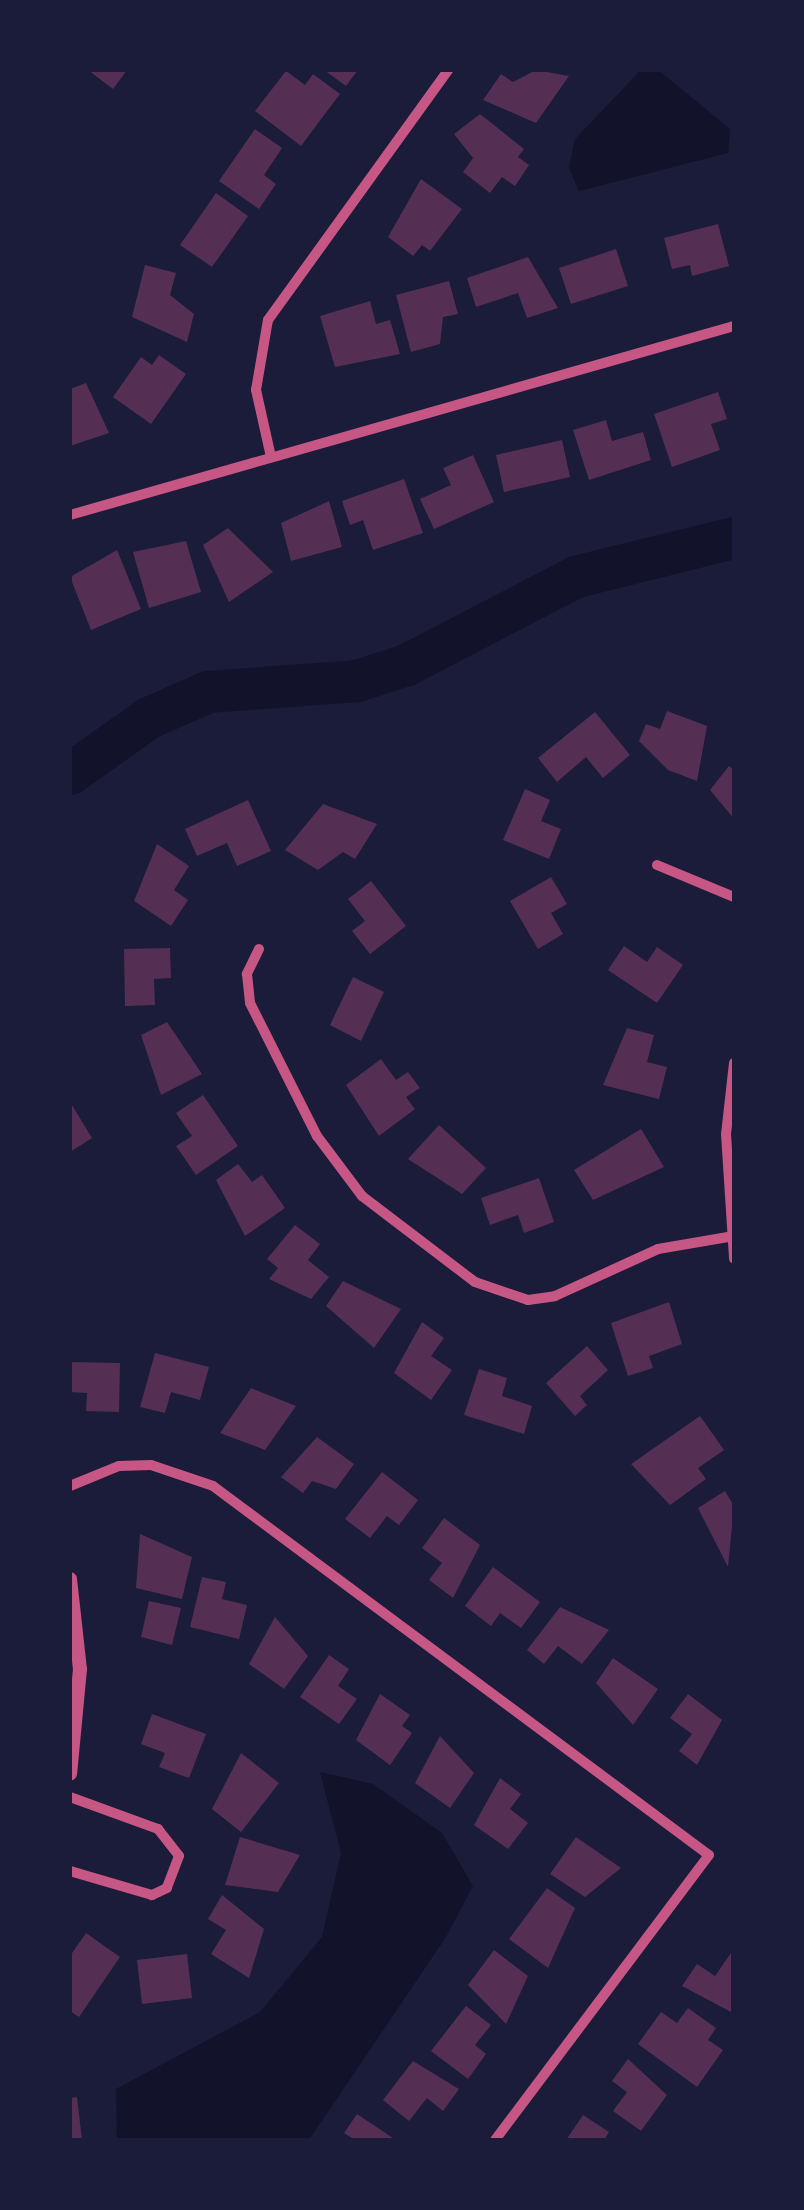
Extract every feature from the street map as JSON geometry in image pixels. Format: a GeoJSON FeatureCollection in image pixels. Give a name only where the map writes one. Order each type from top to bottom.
{"type":"FeatureCollection","features":[{"type":"Feature","properties":{"kind":"street"},"geometry":{"type":"LineString","coordinates":[[271,457],[256,390],[268,320],[448,70]]}},
{"type":"Feature","properties":{"kind":"street"},"geometry":{"type":"LineString","coordinates":[[70,515],[734,326]]}},
{"type":"Feature","properties":{"kind":"street"},"geometry":{"type":"LineString","coordinates":[[656,865],[734,897]]}},
{"type":"Feature","properties":{"kind":"street"},"geometry":{"type":"LineString","coordinates":[[259,949],[247,974],[250,1003],[316,1136],[362,1196],[475,1282],[514,1298],[555,1296],[658,1249],[733,1237]]}},
{"type":"Feature","properties":{"kind":"street"},"geometry":{"type":"LineString","coordinates":[[734,1063],[734,1259]]}},
{"type":"Feature","properties":{"kind":"street"},"geometry":{"type":"LineString","coordinates":[[70,1486],[119,1466],[151,1466],[212,1486],[709,1855],[495,2140]]}},
{"type":"Feature","properties":{"kind":"street"},"geometry":{"type":"LineString","coordinates":[[70,1579],[75,1669],[70,1774]]}},
{"type":"Feature","properties":{"kind":"street"},"geometry":{"type":"LineString","coordinates":[[70,1797],[158,1830],[178,1856],[167,1888],[152,1895],[70,1871]]}},
{"type":"Feature","properties":{"kind":"shaded area"},"geometry":{"type":"Polygon","coordinates":[[[641,70],[658,70],[730,129],[728,153],[579,191],[569,168],[575,139],[641,70]]]}},
{"type":"Feature","properties":{"kind":"shaded area"},"geometry":{"type":"Polygon","coordinates":[[[320,1772],[373,1784],[442,1833],[473,1886],[446,1937],[309,2140],[117,2140],[116,2089],[260,2012],[322,1937],[341,1853],[320,1772]]]}},
{"type":"Feature","properties":{"kind":"building"},"geometry":{"type":"Polygon","coordinates":[[[88,70],[127,70],[113,89],[88,70]]]}},
{"type":"Feature","properties":{"kind":"building"},"geometry":{"type":"Polygon","coordinates":[[[324,70],[358,70],[346,86],[324,70]]]}},
{"type":"Feature","properties":{"kind":"building"},"geometry":{"type":"Polygon","coordinates":[[[536,70],[569,76],[536,123],[483,100],[501,74],[513,82],[536,70]]]}},
{"type":"Feature","properties":{"kind":"building"},"geometry":{"type":"Polygon","coordinates":[[[286,71],[305,85],[313,74],[340,94],[301,146],[255,111],[286,71]]]}},
{"type":"Feature","properties":{"kind":"building"},"geometry":{"type":"Polygon","coordinates":[[[480,114],[524,149],[518,157],[529,165],[515,186],[502,177],[490,193],[463,172],[473,158],[454,134],[480,114]]]}},
{"type":"Feature","properties":{"kind":"building"},"geometry":{"type":"Polygon","coordinates":[[[255,129],[282,148],[264,175],[276,184],[259,209],[219,181],[255,129]]]}},
{"type":"Feature","properties":{"kind":"building"},"geometry":{"type":"Polygon","coordinates":[[[421,179],[462,209],[430,251],[422,245],[413,256],[388,237],[421,179]]]}},
{"type":"Feature","properties":{"kind":"building"},"geometry":{"type":"Polygon","coordinates":[[[216,193],[248,216],[212,267],[180,245],[216,193]]]}},
{"type":"Feature","properties":{"kind":"building"},"geometry":{"type":"Polygon","coordinates":[[[718,224],[729,266],[692,276],[690,265],[672,269],[664,238],[718,224]]]}},
{"type":"Feature","properties":{"kind":"building"},"geometry":{"type":"Polygon","coordinates":[[[616,249],[628,286],[571,304],[559,268],[616,249]]]}},
{"type":"Feature","properties":{"kind":"building"},"geometry":{"type":"Polygon","coordinates":[[[528,257],[558,308],[527,318],[518,293],[476,307],[467,278],[528,257]]]}},
{"type":"Feature","properties":{"kind":"building"},"geometry":{"type":"Polygon","coordinates":[[[145,265],[176,273],[170,295],[194,314],[187,342],[132,317],[145,265]]]}},
{"type":"Feature","properties":{"kind":"building"},"geometry":{"type":"Polygon","coordinates":[[[449,281],[458,314],[443,317],[440,344],[411,352],[396,295],[449,281]]]}},
{"type":"Feature","properties":{"kind":"building"},"geometry":{"type":"Polygon","coordinates":[[[370,301],[376,324],[390,320],[400,354],[335,367],[320,316],[370,301]]]}},
{"type":"Feature","properties":{"kind":"building"},"geometry":{"type":"Polygon","coordinates":[[[159,355],[186,374],[151,424],[113,397],[141,357],[152,365],[159,355]]]}},
{"type":"Feature","properties":{"kind":"building"},"geometry":{"type":"Polygon","coordinates":[[[86,383],[109,433],[70,446],[70,389],[86,383]]]}},
{"type":"Feature","properties":{"kind":"building"},"geometry":{"type":"Polygon","coordinates":[[[718,392],[727,419],[711,424],[720,450],[672,467],[654,414],[718,392]]]}},
{"type":"Feature","properties":{"kind":"building"},"geometry":{"type":"Polygon","coordinates":[[[606,420],[612,441],[643,432],[651,460],[589,480],[573,430],[606,420]]]}},
{"type":"Feature","properties":{"kind":"building"},"geometry":{"type":"Polygon","coordinates":[[[562,440],[570,477],[504,492],[496,455],[562,440]]]}},
{"type":"Feature","properties":{"kind":"building"},"geometry":{"type":"Polygon","coordinates":[[[473,455],[494,502],[434,529],[420,499],[451,485],[443,468],[473,455]]]}},
{"type":"Feature","properties":{"kind":"building"},"geometry":{"type":"Polygon","coordinates":[[[404,479],[423,533],[373,550],[363,520],[350,525],[342,501],[404,479]]]}},
{"type":"Feature","properties":{"kind":"building"},"geometry":{"type":"Polygon","coordinates":[[[329,501],[342,547],[291,561],[281,523],[329,501]]]}},
{"type":"Feature","properties":{"kind":"building"},"geometry":{"type":"Polygon","coordinates":[[[228,528],[273,572],[229,602],[203,545],[228,528]]]}},
{"type":"Feature","properties":{"kind":"building"},"geometry":{"type":"Polygon","coordinates":[[[186,541],[201,592],[149,608],[133,552],[186,541]]]}},
{"type":"Feature","properties":{"kind":"building"},"geometry":{"type":"Polygon","coordinates":[[[117,550],[141,609],[91,630],[70,577],[117,550]]]}},
{"type":"Feature","properties":{"kind":"building"},"geometry":{"type":"Polygon","coordinates":[[[667,711],[707,726],[697,781],[668,770],[639,741],[646,724],[660,729],[667,711]]]}},
{"type":"Feature","properties":{"kind":"building"},"geometry":{"type":"Polygon","coordinates":[[[595,712],[630,755],[603,778],[586,757],[557,782],[538,758],[595,712]]]}},
{"type":"Feature","properties":{"kind":"building"},"geometry":{"type":"Polygon","coordinates":[[[729,766],[734,770],[734,819],[710,790],[729,766]]]}},
{"type":"Feature","properties":{"kind":"building"},"geometry":{"type":"Polygon","coordinates":[[[525,789],[550,800],[541,821],[561,829],[549,859],[503,840],[525,789]]]}},
{"type":"Feature","properties":{"kind":"building"},"geometry":{"type":"Polygon","coordinates":[[[248,800],[271,851],[237,866],[227,843],[197,856],[185,829],[248,800]]]}},
{"type":"Feature","properties":{"kind":"building"},"geometry":{"type":"Polygon","coordinates":[[[323,804],[377,824],[355,859],[343,852],[318,870],[285,850],[323,804]]]}},
{"type":"Feature","properties":{"kind":"building"},"geometry":{"type":"Polygon","coordinates":[[[157,844],[189,866],[174,890],[188,900],[171,926],[134,901],[157,844]]]}},
{"type":"Feature","properties":{"kind":"building"},"geometry":{"type":"Polygon","coordinates":[[[551,877],[567,904],[551,913],[563,934],[538,949],[510,901],[551,877]]]}},
{"type":"Feature","properties":{"kind":"building"},"geometry":{"type":"Polygon","coordinates":[[[371,881],[406,926],[370,954],[352,931],[365,921],[348,899],[371,881]]]}},
{"type":"Feature","properties":{"kind":"building"},"geometry":{"type":"Polygon","coordinates":[[[624,946],[647,962],[657,947],[683,965],[657,1003],[608,970],[624,946]]]}},
{"type":"Feature","properties":{"kind":"building"},"geometry":{"type":"Polygon","coordinates":[[[170,948],[171,978],[154,979],[155,1005],[125,1006],[124,949],[170,948]]]}},
{"type":"Feature","properties":{"kind":"building"},"geometry":{"type":"Polygon","coordinates":[[[353,977],[384,992],[361,1041],[330,1025],[353,977]]]}},
{"type":"Feature","properties":{"kind":"building"},"geometry":{"type":"Polygon","coordinates":[[[167,1022],[202,1074],[161,1095],[141,1035],[167,1022]]]}},
{"type":"Feature","properties":{"kind":"building"},"geometry":{"type":"Polygon","coordinates":[[[627,1028],[654,1035],[647,1062],[667,1067],[659,1099],[603,1085],[627,1028]]]}},
{"type":"Feature","properties":{"kind":"building"},"geometry":{"type":"Polygon","coordinates":[[[381,1059],[396,1080],[408,1072],[420,1088],[406,1097],[415,1109],[379,1136],[346,1085],[381,1059]]]}},
{"type":"Feature","properties":{"kind":"building"},"geometry":{"type":"Polygon","coordinates":[[[203,1095],[238,1146],[196,1175],[176,1146],[192,1136],[176,1113],[203,1095]]]}},
{"type":"Feature","properties":{"kind":"building"},"geometry":{"type":"Polygon","coordinates":[[[70,1102],[92,1138],[70,1152],[70,1102]]]}},
{"type":"Feature","properties":{"kind":"building"},"geometry":{"type":"Polygon","coordinates":[[[439,1125],[486,1168],[462,1194],[408,1159],[439,1125]]]}},
{"type":"Feature","properties":{"kind":"building"},"geometry":{"type":"Polygon","coordinates":[[[641,1129],[664,1167],[593,1200],[574,1170],[641,1129]]]}},
{"type":"Feature","properties":{"kind":"building"},"geometry":{"type":"Polygon","coordinates":[[[238,1164],[252,1182],[262,1175],[285,1208],[245,1236],[216,1180],[238,1164]]]}},
{"type":"Feature","properties":{"kind":"building"},"geometry":{"type":"Polygon","coordinates":[[[539,1178],[554,1222],[524,1233],[518,1215],[490,1225],[481,1198],[539,1178]]]}},
{"type":"Feature","properties":{"kind":"building"},"geometry":{"type":"Polygon","coordinates":[[[295,1225],[320,1244],[308,1260],[329,1277],[311,1299],[269,1279],[278,1268],[267,1259],[295,1225]]]}},
{"type":"Feature","properties":{"kind":"building"},"geometry":{"type":"Polygon","coordinates":[[[343,1281],[401,1309],[374,1348],[326,1306],[343,1281]]]}},
{"type":"Feature","properties":{"kind":"building"},"geometry":{"type":"Polygon","coordinates":[[[669,1302],[682,1344],[649,1356],[653,1368],[628,1376],[611,1323],[669,1302]]]}},
{"type":"Feature","properties":{"kind":"building"},"geometry":{"type":"Polygon","coordinates":[[[422,1322],[444,1338],[431,1356],[452,1370],[431,1400],[394,1373],[422,1322]]]}},
{"type":"Feature","properties":{"kind":"building"},"geometry":{"type":"Polygon","coordinates":[[[587,1346],[608,1370],[580,1396],[587,1405],[575,1416],[546,1383],[587,1346]]]}},
{"type":"Feature","properties":{"kind":"building"},"geometry":{"type":"Polygon","coordinates":[[[155,1353],[209,1367],[200,1400],[171,1392],[165,1413],[140,1407],[155,1353]]]}},
{"type":"Feature","properties":{"kind":"building"},"geometry":{"type":"Polygon","coordinates":[[[70,1362],[120,1363],[119,1412],[86,1411],[87,1393],[70,1392],[70,1362]]]}},
{"type":"Feature","properties":{"kind":"building"},"geometry":{"type":"Polygon","coordinates":[[[479,1369],[507,1378],[502,1396],[532,1406],[524,1434],[464,1415],[479,1369]]]}},
{"type":"Feature","properties":{"kind":"building"},"geometry":{"type":"Polygon","coordinates":[[[251,1388],[296,1406],[265,1450],[220,1433],[251,1388]]]}},
{"type":"Feature","properties":{"kind":"building"},"geometry":{"type":"Polygon","coordinates":[[[700,1416],[724,1450],[698,1468],[706,1479],[670,1505],[631,1464],[700,1416]]]}},
{"type":"Feature","properties":{"kind":"building"},"geometry":{"type":"Polygon","coordinates":[[[317,1437],[354,1464],[336,1489],[312,1481],[303,1493],[281,1477],[317,1437]]]}},
{"type":"Feature","properties":{"kind":"building"},"geometry":{"type":"Polygon","coordinates":[[[382,1472],[418,1500],[399,1525],[387,1516],[370,1538],[345,1519],[382,1472]]]}},
{"type":"Feature","properties":{"kind":"building"},"geometry":{"type":"Polygon","coordinates":[[[725,1491],[734,1506],[728,1567],[698,1508],[725,1491]]]}},
{"type":"Feature","properties":{"kind":"building"},"geometry":{"type":"Polygon","coordinates":[[[444,1518],[480,1545],[453,1598],[429,1580],[442,1563],[422,1548],[444,1518]]]}},
{"type":"Feature","properties":{"kind":"building"},"geometry":{"type":"Polygon","coordinates":[[[140,1534],[192,1557],[182,1599],[136,1588],[140,1534]]]}},
{"type":"Feature","properties":{"kind":"building"},"geometry":{"type":"Polygon","coordinates":[[[493,1567],[540,1602],[521,1628],[500,1613],[491,1626],[465,1606],[493,1567]]]}},
{"type":"Feature","properties":{"kind":"building"},"geometry":{"type":"Polygon","coordinates":[[[202,1577],[226,1582],[222,1599],[247,1605],[239,1639],[190,1627],[202,1577]]]}},
{"type":"Feature","properties":{"kind":"building"},"geometry":{"type":"Polygon","coordinates":[[[149,1601],[181,1608],[172,1645],[141,1637],[149,1601]]]}},
{"type":"Feature","properties":{"kind":"building"},"geometry":{"type":"Polygon","coordinates":[[[560,1607],[609,1630],[582,1664],[558,1646],[544,1664],[527,1650],[560,1607]]]}},
{"type":"Feature","properties":{"kind":"building"},"geometry":{"type":"Polygon","coordinates":[[[275,1617],[308,1656],[284,1689],[249,1664],[275,1617]]]}},
{"type":"Feature","properties":{"kind":"building"},"geometry":{"type":"Polygon","coordinates":[[[329,1655],[349,1669],[338,1686],[357,1699],[339,1724],[300,1697],[329,1655]]]}},
{"type":"Feature","properties":{"kind":"building"},"geometry":{"type":"Polygon","coordinates":[[[613,1658],[658,1689],[633,1725],[596,1683],[613,1658]]]}},
{"type":"Feature","properties":{"kind":"building"},"geometry":{"type":"Polygon","coordinates":[[[380,1694],[410,1715],[402,1726],[412,1733],[390,1765],[356,1740],[380,1694]]]}},
{"type":"Feature","properties":{"kind":"building"},"geometry":{"type":"Polygon","coordinates":[[[688,1694],[722,1720],[697,1765],[679,1751],[692,1734],[670,1718],[688,1694]]]}},
{"type":"Feature","properties":{"kind":"building"},"geometry":{"type":"Polygon","coordinates":[[[152,1714],[206,1734],[189,1778],[159,1767],[165,1753],[141,1744],[152,1714]]]}},
{"type":"Feature","properties":{"kind":"building"},"geometry":{"type":"Polygon","coordinates":[[[440,1736],[474,1773],[450,1808],[415,1783],[440,1736]]]}},
{"type":"Feature","properties":{"kind":"building"},"geometry":{"type":"Polygon","coordinates":[[[241,1753],[279,1783],[241,1832],[212,1809],[241,1753]]]}},
{"type":"Feature","properties":{"kind":"building"},"geometry":{"type":"Polygon","coordinates":[[[500,1778],[521,1794],[510,1809],[528,1823],[508,1849],[474,1825],[500,1778]]]}},
{"type":"Feature","properties":{"kind":"building"},"geometry":{"type":"Polygon","coordinates":[[[240,1837],[300,1855],[278,1892],[225,1885],[240,1837]]]}},
{"type":"Feature","properties":{"kind":"building"},"geometry":{"type":"Polygon","coordinates":[[[576,1837],[621,1868],[585,1897],[550,1874],[576,1837]]]}},
{"type":"Feature","properties":{"kind":"building"},"geometry":{"type":"Polygon","coordinates":[[[547,1888],[575,1908],[548,1968],[509,1939],[547,1888]]]}},
{"type":"Feature","properties":{"kind":"building"},"geometry":{"type":"Polygon","coordinates":[[[222,1895],[264,1929],[249,1978],[211,1954],[226,1930],[208,1919],[222,1895]]]}},
{"type":"Feature","properties":{"kind":"building"},"geometry":{"type":"Polygon","coordinates":[[[86,1933],[120,1957],[79,2017],[70,2011],[70,1956],[86,1933]]]}},
{"type":"Feature","properties":{"kind":"building"},"geometry":{"type":"Polygon","coordinates":[[[494,1950],[528,1976],[506,2024],[468,1985],[494,1950]]]}},
{"type":"Feature","properties":{"kind":"building"},"geometry":{"type":"Polygon","coordinates":[[[731,1953],[731,2012],[682,1986],[697,1964],[715,1976],[731,1953]]]}},
{"type":"Feature","properties":{"kind":"building"},"geometry":{"type":"Polygon","coordinates":[[[187,1954],[192,1998],[142,2004],[137,1960],[187,1954]]]}},
{"type":"Feature","properties":{"kind":"building"},"geometry":{"type":"Polygon","coordinates":[[[466,2006],[491,2025],[475,2045],[486,2054],[468,2079],[431,2051],[466,2006]]]}},
{"type":"Feature","properties":{"kind":"building"},"geometry":{"type":"Polygon","coordinates":[[[688,2008],[716,2028],[708,2040],[723,2050],[697,2087],[638,2044],[661,2012],[677,2023],[688,2008]]]}},
{"type":"Feature","properties":{"kind":"building"},"geometry":{"type":"Polygon","coordinates":[[[628,2059],[667,2095],[641,2131],[613,2111],[627,2092],[612,2081],[628,2059]]]}},
{"type":"Feature","properties":{"kind":"building"},"geometry":{"type":"Polygon","coordinates":[[[413,2061],[459,2089],[443,2111],[427,2098],[409,2121],[383,2100],[413,2061]]]}},
{"type":"Feature","properties":{"kind":"building"},"geometry":{"type":"Polygon","coordinates":[[[77,2097],[82,2140],[70,2140],[70,2098],[77,2097]]]}},
{"type":"Feature","properties":{"kind":"building"},"geometry":{"type":"Polygon","coordinates":[[[357,2114],[396,2140],[355,2140],[344,2133],[357,2114]]]}},
{"type":"Feature","properties":{"kind":"building"},"geometry":{"type":"Polygon","coordinates":[[[583,2115],[609,2132],[604,2140],[566,2140],[583,2115]]]}},
{"type":"Feature","properties":{"kind":"waterway"},"geometry":{"type":"LineString","coordinates":[[70,774],[149,718],[208,692],[357,681],[407,665],[576,577],[734,538]]}}]}
